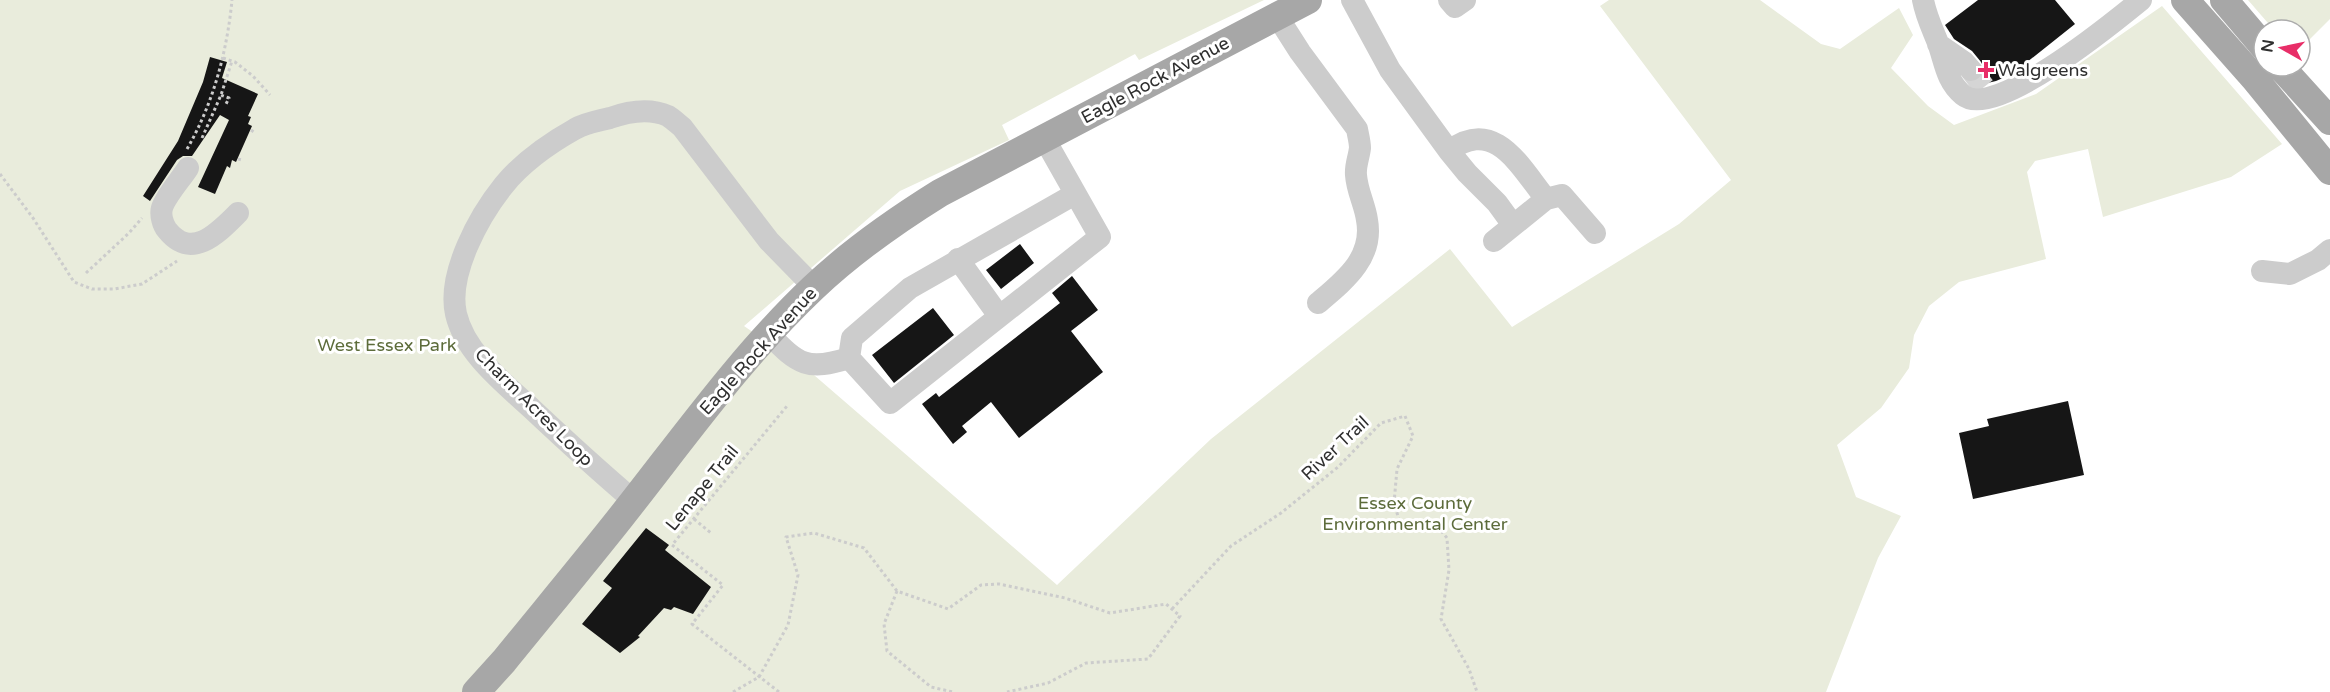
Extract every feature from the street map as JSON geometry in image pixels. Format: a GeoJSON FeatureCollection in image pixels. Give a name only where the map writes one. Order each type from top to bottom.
{"type":"FeatureCollection","features":[{"type":"Feature","properties":{"kind":"main road","name":"Eagle Rock Avenue"},"geometry":{"type":"LineString","coordinates":[[476,692],[504,661],[719,392],[769,334],[814,287],[848,257],[910,211],[940,193],[1308,0]]}},
{"type":"Feature","properties":{"kind":"main road"},"geometry":{"type":"LineString","coordinates":[[2186,0],[2330,171]]}},
{"type":"Feature","properties":{"kind":"main road"},"geometry":{"type":"LineString","coordinates":[[2224,0],[2252,33]]}},
{"type":"Feature","properties":{"kind":"main road"},"geometry":{"type":"LineString","coordinates":[[2292,78],[2326,111]]}},
{"type":"Feature","properties":{"kind":"street"},"geometry":{"type":"LineString","coordinates":[[1352,0],[1390,70],[1449,151],[1497,203],[1513,225]]}},
{"type":"Feature","properties":{"kind":"street"},"geometry":{"type":"LineString","coordinates":[[1449,0],[1455,8],[1464,0]]}},
{"type":"Feature","properties":{"kind":"street"},"geometry":{"type":"LineString","coordinates":[[1923,0],[1927,21],[1938,44],[1946,73],[1964,96],[1981,101],[1983,85],[1964,62],[1938,44]]}},
{"type":"Feature","properties":{"kind":"street"},"geometry":{"type":"LineString","coordinates":[[1983,85],[2068,57],[2141,0]]}},
{"type":"Feature","properties":{"kind":"street"},"geometry":{"type":"LineString","coordinates":[[1277,16],[1300,52],[1357,129],[1360,145],[1355,172],[1367,218],[1369,237],[1364,254],[1352,273],[1318,303]]}},
{"type":"Feature","properties":{"kind":"street","name":"Charm Acres Loop"},"geometry":{"type":"LineString","coordinates":[[633,500],[579,454],[500,379],[479,357],[463,333],[456,313],[455,294],[462,257],[482,218],[504,184],[538,153],[577,127],[621,114],[650,112],[668,116],[682,127],[769,241],[814,287]]}},
{"type":"Feature","properties":{"kind":"street"},"geometry":{"type":"LineString","coordinates":[[849,358],[890,403],[1100,237],[1044,138]]}},
{"type":"Feature","properties":{"kind":"street"},"geometry":{"type":"LineString","coordinates":[[1449,151],[1470,139],[1478,138],[1498,144],[1545,200]]}},
{"type":"Feature","properties":{"kind":"street"},"geometry":{"type":"LineString","coordinates":[[187,159],[162,207],[161,213],[166,229],[172,236],[187,244],[202,242],[211,238],[238,213]]}},
{"type":"Feature","properties":{"kind":"street"},"geometry":{"type":"LineString","coordinates":[[849,358],[852,338],[910,288],[1075,194]]}},
{"type":"Feature","properties":{"kind":"street"},"geometry":{"type":"LineString","coordinates":[[1494,241],[1545,200],[1563,195],[1595,233]]}},
{"type":"Feature","properties":{"kind":"street"},"geometry":{"type":"LineString","coordinates":[[2262,271],[2290,274],[2319,260],[2330,250]]}},
{"type":"Feature","properties":{"kind":"street"},"geometry":{"type":"LineString","coordinates":[[958,259],[999,316]]}},
{"type":"Feature","properties":{"kind":"street"},"geometry":{"type":"LineString","coordinates":[[769,334],[786,352],[811,365],[826,365],[849,358]]}},
{"type":"Feature","properties":{"kind":"path"},"geometry":{"type":"LineString","coordinates":[[187,159],[222,58],[232,0]]}},
{"type":"Feature","properties":{"kind":"path"},"geometry":{"type":"LineString","coordinates":[[222,58],[232,61],[253,76],[270,95]]}},
{"type":"Feature","properties":{"kind":"path"},"geometry":{"type":"LineString","coordinates":[[202,138],[221,95],[232,61]]}},
{"type":"Feature","properties":{"kind":"path"},"geometry":{"type":"LineString","coordinates":[[221,95],[229,98],[225,106]]}},
{"type":"Feature","properties":{"kind":"path"},"geometry":{"type":"LineString","coordinates":[[0,174],[33,218],[74,282],[92,289],[114,289],[142,284],[177,261],[187,244]]}},
{"type":"Feature","properties":{"kind":"path"},"geometry":{"type":"LineString","coordinates":[[86,273],[143,217]]}},
{"type":"Feature","properties":{"kind":"path","name":"Lenape Trail"},"geometry":{"type":"LineString","coordinates":[[759,677],[692,624],[723,585],[672,545],[787,406]]}},
{"type":"Feature","properties":{"kind":"path","name":"River Trail"},"geometry":{"type":"LineString","coordinates":[[1172,609],[1231,546],[1281,513],[1338,467],[1381,423],[1405,416],[1413,436],[1397,469],[1394,503],[1401,526],[1416,528],[1434,522],[1447,538],[1449,570],[1441,619],[1469,669],[1477,692]]}},
{"type":"Feature","properties":{"kind":"path"},"geometry":{"type":"LineString","coordinates":[[694,519],[711,533]]}},
{"type":"Feature","properties":{"kind":"path"},"geometry":{"type":"LineString","coordinates":[[733,692],[759,677],[788,625],[798,575],[786,537],[814,533],[864,548],[897,591],[948,609],[981,585],[999,584],[1065,597],[1110,613],[1166,604],[1180,616],[1148,659],[1086,663],[1048,683],[1006,692]]}},
{"type":"Feature","properties":{"kind":"path"},"geometry":{"type":"LineString","coordinates":[[897,591],[884,624],[887,651],[932,687],[953,692]]}},
{"type":"Feature","properties":{"kind":"path"},"geometry":{"type":"LineString","coordinates":[[759,677],[779,692]]}},
{"type":"Feature","properties":{"kind":"path"},"geometry":{"type":"LineString","coordinates":[[932,687],[933,692]]}},
{"type":"Feature","properties":{"kind":"green space","name":"West Essex Park"},"geometry":{"type":"Polygon","coordinates":[[[0,0],[1264,0],[1139,60],[1135,54],[1002,125],[1009,140],[900,191],[744,326],[807,369],[1057,585],[1211,439],[1450,249],[1512,327],[1679,224],[1731,180],[1600,6],[1609,0],[1760,0],[1821,44],[1840,49],[1899,8],[1913,35],[1891,68],[1928,106],[1954,125],[2036,94],[2162,6],[2282,144],[2231,177],[2103,217],[2088,149],[2035,161],[2027,172],[2046,259],[1959,282],[1929,306],[1914,335],[1909,368],[1881,408],[1837,445],[1856,497],[1901,516],[1878,558],[1826,692],[0,692],[0,0]]]}},
{"type":"Feature","properties":{"kind":"green space"},"geometry":{"type":"Polygon","coordinates":[[[2248,0],[2330,0],[2330,19],[2312,37],[2312,18],[2264,18],[2248,0]]]}},
{"type":"Feature","properties":{"kind":"building"},"geometry":{"type":"Polygon","coordinates":[[[1978,0],[2055,0],[2075,24],[2012,74],[1979,85],[1971,83],[1984,75],[1981,62],[1972,51],[1954,39],[1945,25],[1978,0]]]}},
{"type":"Feature","properties":{"kind":"building"},"geometry":{"type":"Polygon","coordinates":[[[210,57],[227,62],[222,78],[258,94],[248,116],[251,117],[248,124],[252,126],[236,162],[232,160],[230,168],[227,166],[215,194],[198,187],[229,120],[220,115],[192,156],[183,156],[177,160],[150,201],[143,196],[178,141],[203,82],[210,57]]]}},
{"type":"Feature","properties":{"kind":"building"},"geometry":{"type":"Polygon","coordinates":[[[1020,244],[1034,263],[1001,289],[986,270],[1020,244]]]}},
{"type":"Feature","properties":{"kind":"building"},"geometry":{"type":"Polygon","coordinates":[[[1072,276],[1098,310],[1071,331],[1103,372],[1019,438],[991,402],[962,426],[967,432],[953,444],[922,404],[936,393],[939,397],[1060,303],[1052,293],[1072,276]]]}},
{"type":"Feature","properties":{"kind":"building"},"geometry":{"type":"Polygon","coordinates":[[[933,308],[954,335],[894,383],[872,355],[933,308]]]}},
{"type":"Feature","properties":{"kind":"building"},"geometry":{"type":"Polygon","coordinates":[[[2068,401],[2084,475],[1973,499],[1959,433],[1989,426],[1987,419],[2068,401]]]}},
{"type":"Feature","properties":{"kind":"building"},"geometry":{"type":"Polygon","coordinates":[[[646,528],[669,545],[665,550],[711,587],[693,614],[674,607],[671,610],[664,608],[638,636],[640,637],[620,653],[582,624],[612,588],[603,581],[646,528]]]}},
{"type":"Feature","properties":{"kind":"tunnel"},"geometry":{"type":"LineString","coordinates":[[1971,70],[1984,87]]}},
{"type":"Feature","properties":{"kind":"place","name":"Walgreens"},"geometry":{"type":"Point","coordinates":[1986,70]}},
{"type":"Feature","properties":{"kind":"park label","name":"Essex County Environmental Center"},"geometry":{"type":"Point","coordinates":[1415,513]}}]}
